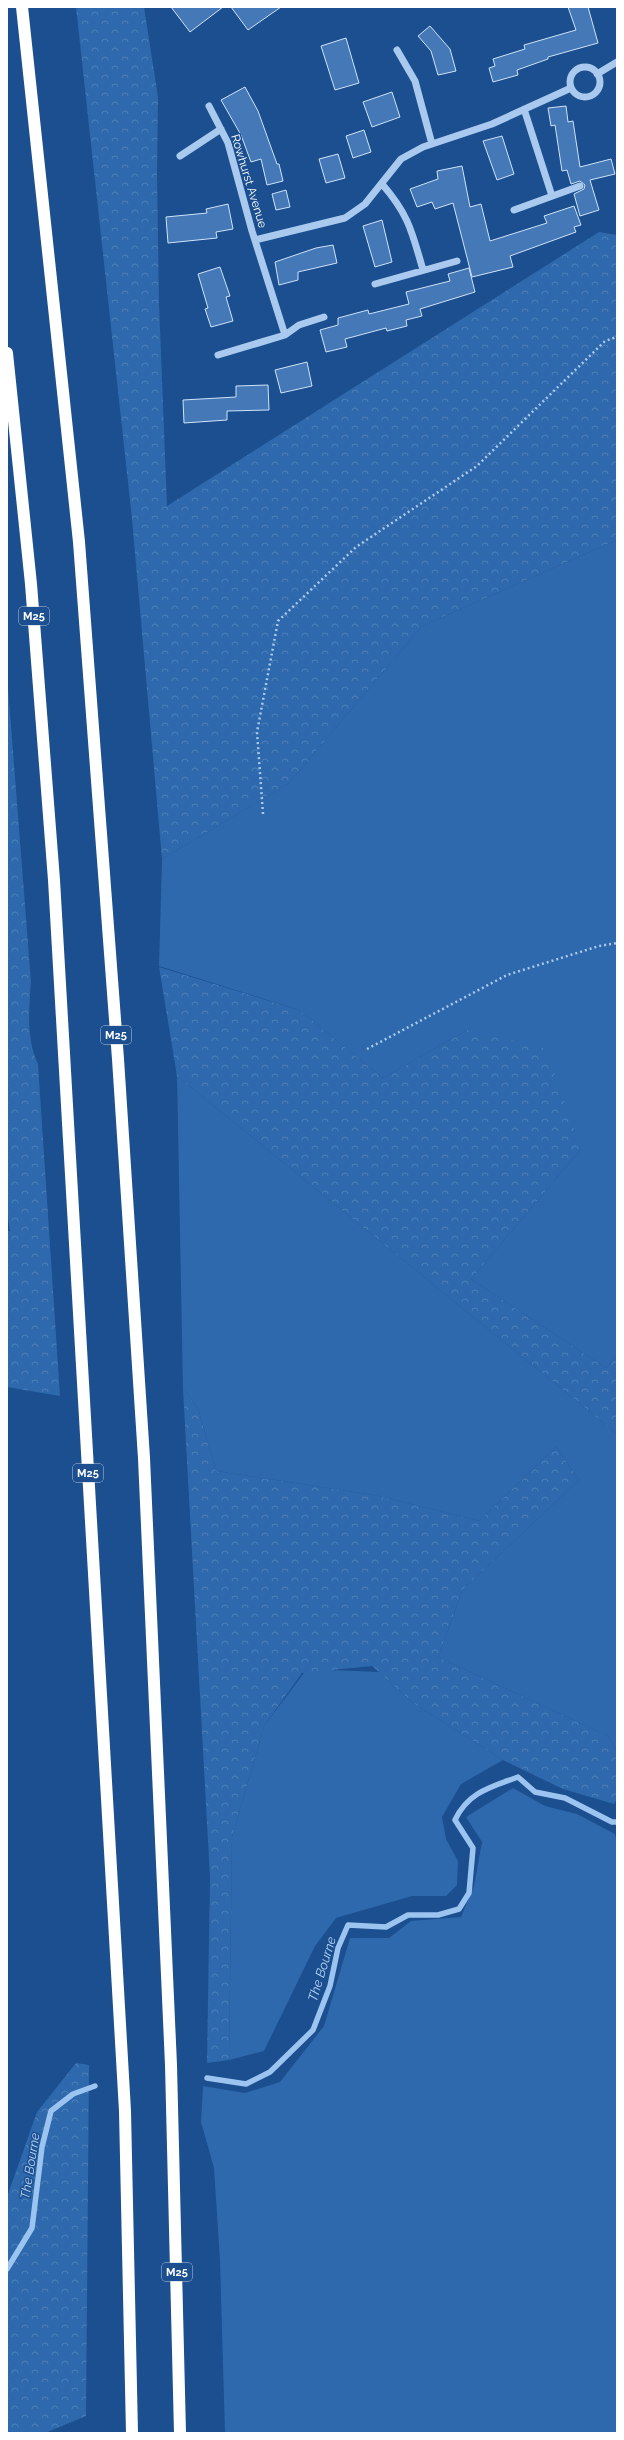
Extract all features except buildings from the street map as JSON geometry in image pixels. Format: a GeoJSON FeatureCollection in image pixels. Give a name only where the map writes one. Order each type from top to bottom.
{"type":"FeatureCollection","features":[{"type":"Feature","properties":{"kind":"highway","name":"M25"},"geometry":{"type":"LineString","coordinates":[[22,7],[79,542],[118,1067],[144,1458],[172,2111],[180,2433]]}},
{"type":"Feature","properties":{"kind":"highway","name":"M25"},"geometry":{"type":"LineString","coordinates":[[7,353],[31,584],[54,880],[125,2111],[132,2433]]}},
{"type":"Feature","properties":{"kind":"street"},"geometry":{"type":"LineString","coordinates":[[397,50],[415,81],[432,144]]}},
{"type":"Feature","properties":{"kind":"street"},"geometry":{"type":"LineString","coordinates":[[597,74],[617,62]]}},
{"type":"Feature","properties":{"kind":"street"},"geometry":{"type":"LineString","coordinates":[[581,68],[588,68],[597,74],[599,87],[590,96],[580,97],[571,88],[570,78],[574,72],[581,68]]}},
{"type":"Feature","properties":{"kind":"street","name":"Rowhurst Avenue"},"geometry":{"type":"LineString","coordinates":[[255,240],[345,218],[365,204],[401,160],[432,144],[492,124],[571,88]]}},
{"type":"Feature","properties":{"kind":"street","name":"Rowhurst Avenue"},"geometry":{"type":"LineString","coordinates":[[209,106],[228,143],[255,240],[285,335]]}},
{"type":"Feature","properties":{"kind":"street"},"geometry":{"type":"LineString","coordinates":[[524,109],[552,196]]}},
{"type":"Feature","properties":{"kind":"street","name":"Rowhurst Avenue"},"geometry":{"type":"LineString","coordinates":[[180,156],[221,129]]}},
{"type":"Feature","properties":{"kind":"street"},"geometry":{"type":"LineString","coordinates":[[382,184],[397,202],[409,220],[423,270]]}},
{"type":"Feature","properties":{"kind":"street"},"geometry":{"type":"LineString","coordinates":[[514,210],[580,186]]}},
{"type":"Feature","properties":{"kind":"street"},"geometry":{"type":"LineString","coordinates":[[375,284],[457,261]]}},
{"type":"Feature","properties":{"kind":"street"},"geometry":{"type":"LineString","coordinates":[[218,355],[285,335],[299,324],[324,317]]}},
{"type":"Feature","properties":{"kind":"path"},"geometry":{"type":"LineString","coordinates":[[263,814],[257,732],[278,621],[356,547],[477,466],[605,341],[617,337]]}},
{"type":"Feature","properties":{"kind":"path"},"geometry":{"type":"LineString","coordinates":[[368,1049],[507,975],[599,946],[617,943]]}},
{"type":"Feature","properties":{"kind":"green space"},"geometry":{"type":"Polygon","coordinates":[[[76,7],[144,7],[158,97],[157,174],[159,303],[167,506],[599,232],[617,235],[617,540],[422,626],[289,783],[162,859],[132,519],[76,7]]]}},
{"type":"Feature","properties":{"kind":"green space"},"geometry":{"type":"Polygon","coordinates":[[[617,540],[617,1356],[606,1368],[471,1279],[581,1149],[469,1029],[383,1078],[299,1010],[159,966],[162,859],[289,783],[422,626],[617,540]]]}},
{"type":"Feature","properties":{"kind":"green space"},"geometry":{"type":"Polygon","coordinates":[[[7,675],[31,982],[29,1023],[34,1054],[38,1064],[60,1396],[7,1387],[7,1231],[10,1231],[7,1212],[7,675]]]}},
{"type":"Feature","properties":{"kind":"green space"},"geometry":{"type":"Polygon","coordinates":[[[159,967],[299,1010],[383,1078],[469,1029],[546,1049],[581,1149],[471,1279],[606,1368],[617,1356],[617,1434],[177,1076],[159,967]]]}},
{"type":"Feature","properties":{"kind":"green space"},"geometry":{"type":"Polygon","coordinates":[[[177,1076],[617,1434],[617,1752],[608,1736],[438,1657],[463,1589],[579,1480],[556,1447],[479,1521],[374,1495],[216,1471],[198,1408],[183,1389],[177,1076]]]}},
{"type":"Feature","properties":{"kind":"green space"},"geometry":{"type":"Polygon","coordinates":[[[183,1389],[198,1408],[216,1471],[374,1495],[479,1521],[556,1447],[579,1480],[463,1589],[438,1657],[608,1736],[617,1752],[617,1799],[614,1804],[563,1789],[503,1760],[413,1703],[372,1666],[302,1673],[264,1726],[232,1837],[229,2060],[207,2063],[210,1877],[183,1389]]]}},
{"type":"Feature","properties":{"kind":"green space"},"geometry":{"type":"Polygon","coordinates":[[[307,1669],[379,1672],[413,1703],[503,1760],[461,1784],[442,1817],[446,1839],[458,1861],[457,1885],[446,1896],[412,1896],[336,1918],[315,1946],[264,2051],[229,2060],[232,1837],[264,1726],[307,1669]]]}},
{"type":"Feature","properties":{"kind":"green space"},"geometry":{"type":"Polygon","coordinates":[[[513,1788],[545,1806],[577,1814],[615,1834],[617,1844],[617,2433],[225,2433],[220,2261],[214,2168],[201,2122],[203,2086],[245,2093],[280,2082],[324,2026],[350,1938],[389,1938],[411,1921],[461,1917],[474,1886],[482,1842],[466,1817],[513,1788]]]}},
{"type":"Feature","properties":{"kind":"green space"},"geometry":{"type":"Polygon","coordinates":[[[76,2063],[89,2065],[86,2416],[45,2433],[7,2433],[7,2197],[37,2112],[76,2063]]]}},
{"type":"Feature","properties":{"kind":"waterway","name":"The Bourne"},"geometry":{"type":"LineString","coordinates":[[207,2078],[246,2084],[270,2072],[313,2030],[330,1986],[338,1948],[348,1925],[386,1927],[408,1915],[438,1915],[459,1909],[469,1893],[473,1848],[455,1820],[467,1803],[481,1792],[518,1777],[535,1792],[565,1798],[612,1822],[617,1822]]}},
{"type":"Feature","properties":{"kind":"waterway","name":"The Bourne"},"geometry":{"type":"LineString","coordinates":[[7,2269],[32,2228],[42,2147],[51,2111],[73,2094],[95,2086]]}}]}
